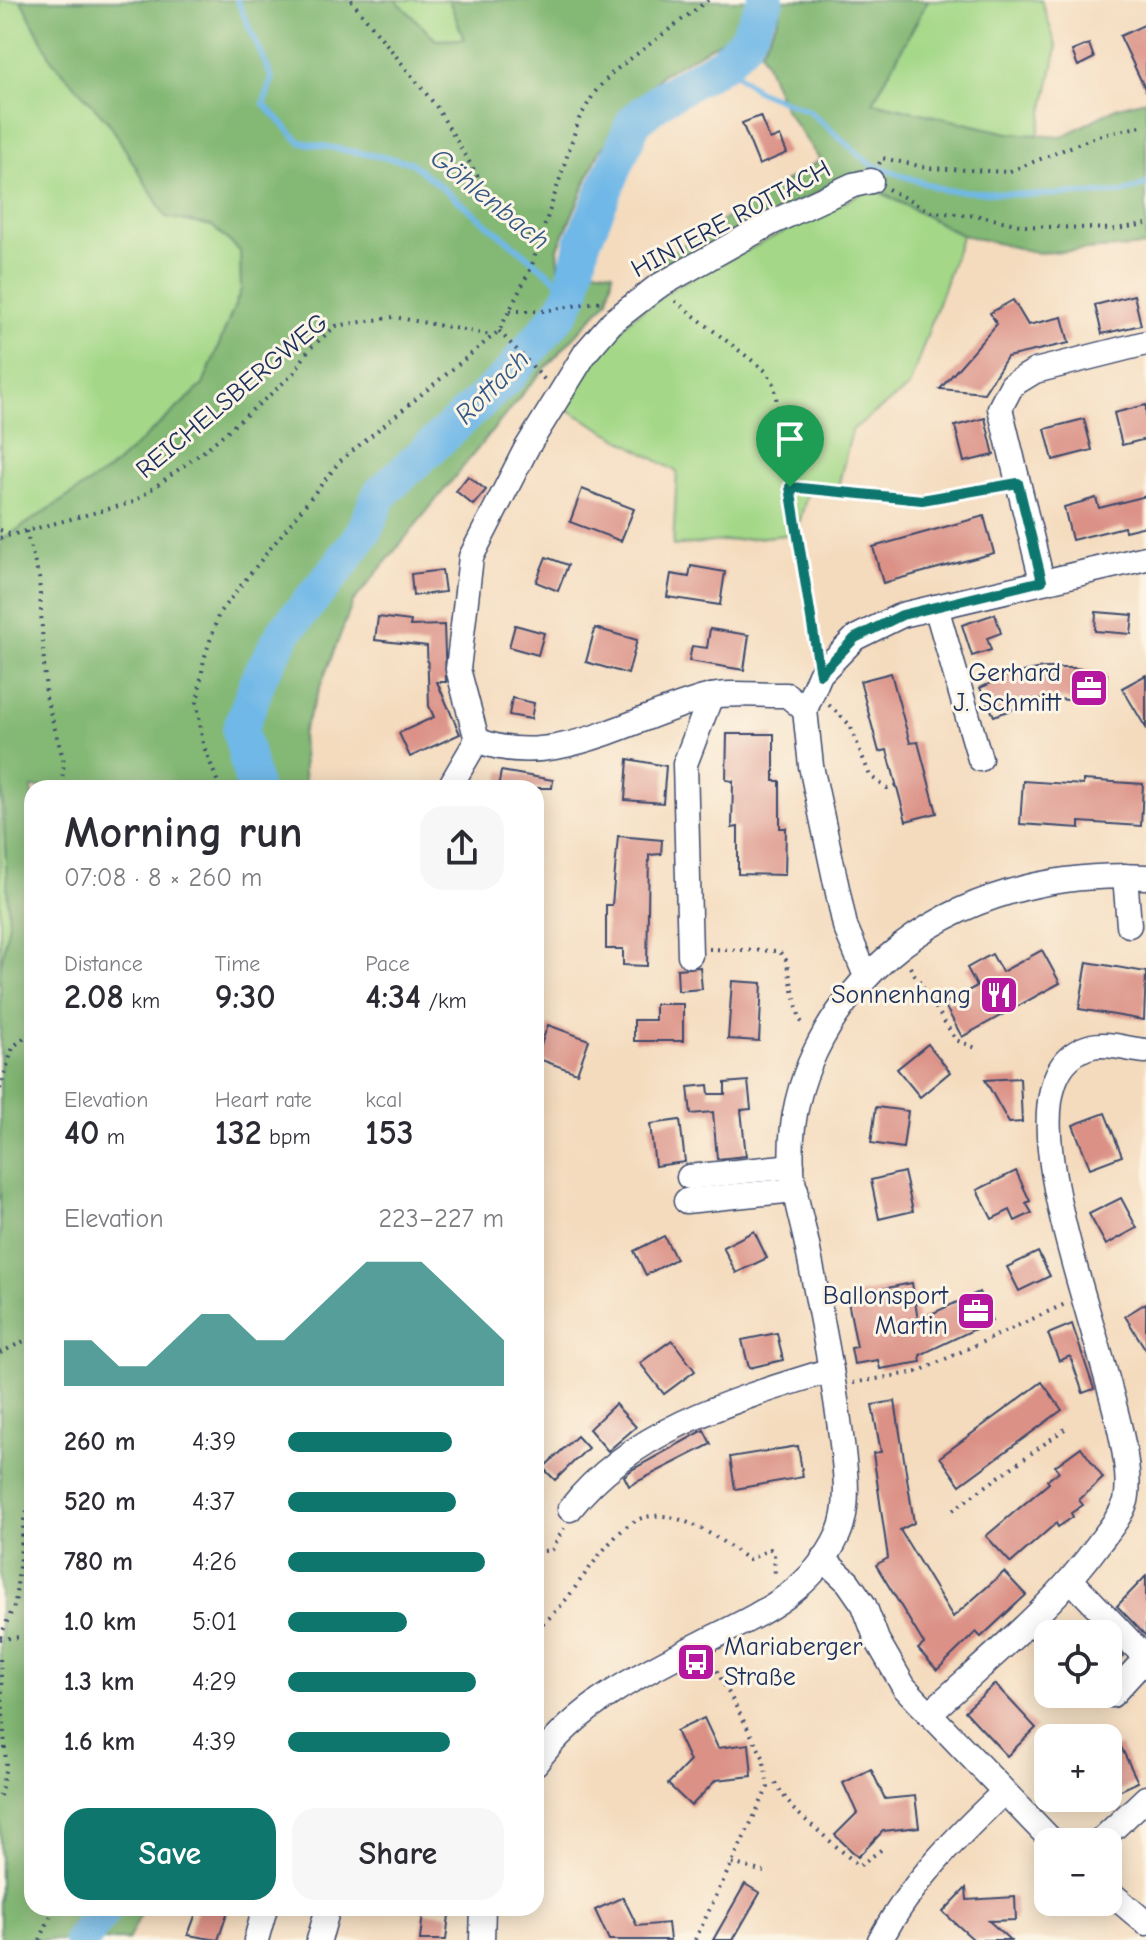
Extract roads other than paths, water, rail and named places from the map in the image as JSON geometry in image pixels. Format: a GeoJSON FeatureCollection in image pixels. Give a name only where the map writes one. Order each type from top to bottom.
{"type":"FeatureCollection","features":[{"type":"Feature","properties":{"kind":"street","name":"HINTERE ROTTACH"},"geometry":{"type":"LineString","coordinates":[[477,740],[458,669],[471,557],[526,449],[568,377],[612,322],[657,287],[771,223],[853,185],[871,181]]}},
{"type":"Feature","properties":{"kind":"street"},"geometry":{"type":"LineString","coordinates":[[1042,581],[1000,408],[1012,385],[1035,371],[1146,343]]}},
{"type":"Feature","properties":{"kind":"street"},"geometry":{"type":"LineString","coordinates":[[866,976],[845,926],[811,766],[812,693],[855,638],[902,615],[1146,558]]}},
{"type":"Feature","properties":{"kind":"street"},"geometry":{"type":"LineString","coordinates":[[936,607],[980,759]]}},
{"type":"Feature","properties":{"kind":"street"},"geometry":{"type":"LineString","coordinates":[[454,780],[477,740],[495,747],[528,750],[567,745],[711,696],[812,693]]}},
{"type":"Feature","properties":{"kind":"street"},"geometry":{"type":"LineString","coordinates":[[690,951],[685,764],[711,696]]}},
{"type":"Feature","properties":{"kind":"street"},"geometry":{"type":"LineString","coordinates":[[544,1754],[571,1722],[619,1688],[793,1595],[823,1559],[838,1534],[845,1507],[833,1378],[794,1178],[793,1123],[818,1043],[828,1024],[866,976],[898,948],[937,922],[1032,884],[1136,876],[1129,925]]}},
{"type":"Feature","properties":{"kind":"street"},"geometry":{"type":"LineString","coordinates":[[929,1714],[1072,1581],[1126,1501],[1130,1475],[1123,1423],[1089,1293],[1054,1179],[1047,1126],[1051,1090],[1062,1066],[1076,1052],[1095,1045],[1146,1051]]}},
{"type":"Feature","properties":{"kind":"street"},"geometry":{"type":"LineString","coordinates":[[687,1189],[794,1178]]}},
{"type":"Feature","properties":{"kind":"street"},"geometry":{"type":"LineString","coordinates":[[567,1517],[603,1470],[679,1425],[759,1392],[833,1378]]}},
{"type":"Feature","properties":{"kind":"street"},"geometry":{"type":"LineString","coordinates":[[823,1559],[848,1582],[864,1605],[877,1640],[904,1687],[1039,1828]]}},
{"type":"Feature","properties":{"kind":"street"},"geometry":{"type":"LineString","coordinates":[[1072,1581],[1146,1658],[1122,1684]]}},
{"type":"Feature","properties":{"kind":"street"},"geometry":{"type":"LineString","coordinates":[[880,1940],[896,1910],[945,1848],[1003,1793]]}},
{"type":"Feature","properties":{"kind":"street"},"geometry":{"type":"LineString","coordinates":[[1114,1828],[1146,1798]]}},
{"type":"Feature","properties":{"kind":"street"},"geometry":{"type":"LineString","coordinates":[[1122,1903],[1146,1923]]}},
{"type":"Feature","properties":{"kind":"street"},"geometry":{"type":"LineString","coordinates":[[256,1940],[263,1916]]}},
{"type":"Feature","properties":{"kind":"street"},"geometry":{"type":"LineString","coordinates":[[319,1940],[326,1916]]}},
{"type":"Feature","properties":{"kind":"street"},"geometry":{"type":"LineString","coordinates":[[482,1940],[483,1916]]}},
{"type":"Feature","properties":{"kind":"waterway","name":"Göhlenbach"},"geometry":{"type":"LineString","coordinates":[[237,0],[272,78],[264,104],[300,142],[410,162],[572,292]]}},
{"type":"Feature","properties":{"kind":"waterway","name":"Rottach"},"geometry":{"type":"LineString","coordinates":[[252,780],[240,730],[260,675],[285,631],[338,568],[364,531],[380,494],[509,375],[564,308],[572,292],[582,244],[634,121],[663,98],[723,63],[744,42],[766,0]]}},
{"type":"Feature","properties":{"kind":"waterway"},"geometry":{"type":"LineString","coordinates":[[723,63],[758,91],[809,111],[870,164],[944,190],[1031,195],[1122,193],[1146,184]]}},
{"type":"Feature","properties":{"kind":"waterway","name":"Rottach"},"geometry":{"type":"LineString","coordinates":[[81,1940],[99,1916]]}},
{"type":"Feature","properties":{"kind":"place","name":"Gerhard J. Schmitt"},"geometry":{"type":"Point","coordinates":[1089,688]}},
{"type":"Feature","properties":{"kind":"place","name":"Sonnenhang"},"geometry":{"type":"Point","coordinates":[999,995]}},
{"type":"Feature","properties":{"kind":"place","name":"Ballonsport Martin"},"geometry":{"type":"Point","coordinates":[976,1311]}},
{"type":"Feature","properties":{"kind":"place","name":"Mariaberger Straße"},"geometry":{"type":"Point","coordinates":[696,1662]}}]}
